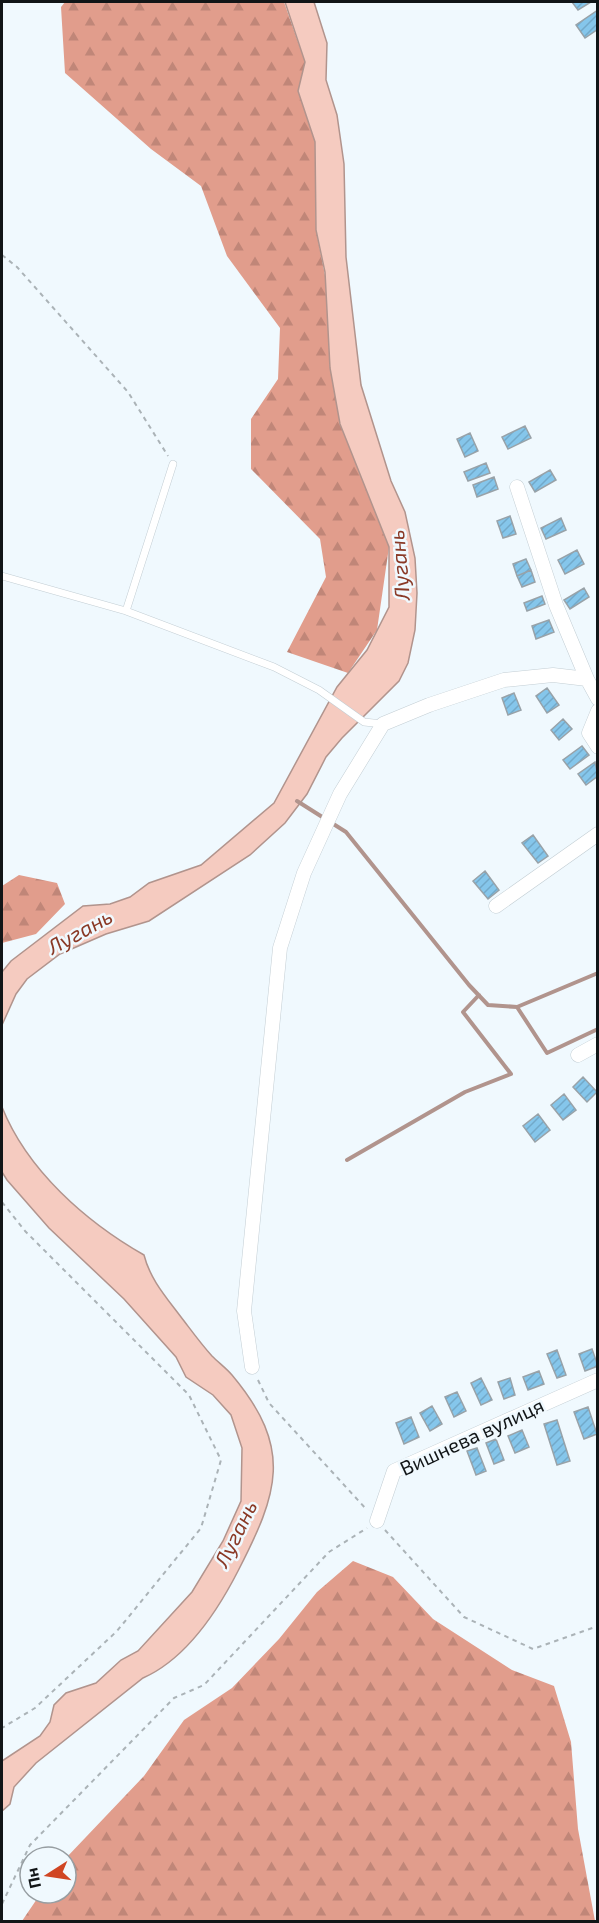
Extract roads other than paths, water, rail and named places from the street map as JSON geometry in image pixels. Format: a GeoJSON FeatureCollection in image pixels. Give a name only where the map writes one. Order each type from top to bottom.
{"type":"FeatureCollection","features":[{"type":"Feature","properties":{"kind":"street"},"geometry":{"type":"LineString","coordinates":[[517,487],[556,605],[597,699]]}},
{"type":"Feature","properties":{"kind":"street"},"geometry":{"type":"LineString","coordinates":[[252,1366],[244,1311],[280,948],[303,873],[340,794],[383,724],[429,705],[504,680],[553,675],[587,679]]}},
{"type":"Feature","properties":{"kind":"street"},"geometry":{"type":"LineString","coordinates":[[597,711],[589,734],[597,747]]}},
{"type":"Feature","properties":{"kind":"street"},"geometry":{"type":"LineString","coordinates":[[496,906],[597,834]]}},
{"type":"Feature","properties":{"kind":"street"},"geometry":{"type":"LineString","coordinates":[[578,1054],[597,1044]]}},
{"type":"Feature","properties":{"kind":"street","name":"Вишнева вулиця"},"geometry":{"type":"LineString","coordinates":[[377,1521],[394,1471],[597,1380]]}},
{"type":"Feature","properties":{"kind":"lane"},"geometry":{"type":"LineString","coordinates":[[126,611],[173,464]]}},
{"type":"Feature","properties":{"kind":"lane"},"geometry":{"type":"LineString","coordinates":[[2,576],[126,611],[274,667],[319,690],[364,722],[383,724]]}},
{"type":"Feature","properties":{"kind":"water","name":"Лугань"},"geometry":{"type":"Polygon","coordinates":[[[285,2],[314,2],[327,43],[326,80],[337,115],[344,164],[346,257],[361,385],[391,481],[405,512],[415,558],[417,593],[415,630],[408,663],[399,681],[326,757],[307,794],[285,823],[250,855],[149,921],[106,934],[60,954],[27,979],[16,994],[2,1025],[2,972],[11,961],[83,906],[110,904],[130,897],[149,883],[201,865],[274,803],[337,687],[367,650],[389,607],[389,547],[340,424],[330,368],[325,272],[316,230],[315,142],[298,91],[305,62],[285,2]]]}},
{"type":"Feature","properties":{"kind":"water","name":"Лугань"},"geometry":{"type":"Polygon","coordinates":[[[2,1107],[27,1152],[61,1192],[101,1227],[144,1255],[154,1280],[164,1295],[204,1347],[232,1375],[252,1401],[265,1426],[272,1449],[273,1471],[270,1494],[263,1518],[252,1543],[220,1602],[199,1633],[173,1659],[159,1670],[143,1678],[36,1763],[14,1787],[10,1804],[2,1811],[2,1761],[40,1736],[50,1722],[54,1705],[66,1693],[96,1683],[121,1660],[138,1651],[192,1592],[223,1541],[241,1501],[242,1448],[231,1415],[213,1395],[186,1377],[176,1357],[124,1299],[49,1228],[7,1180],[2,1172],[2,1107]]]}},
{"type":"Feature","properties":{"kind":"waterway"},"geometry":{"type":"LineString","coordinates":[[297,801],[346,832],[469,985],[488,1005],[517,1007],[598,973]]}},
{"type":"Feature","properties":{"kind":"waterway"},"geometry":{"type":"LineString","coordinates":[[347,1160],[465,1092],[511,1074],[463,1012],[479,995]]}},
{"type":"Feature","properties":{"kind":"waterway"},"geometry":{"type":"LineString","coordinates":[[517,1007],[547,1053],[598,1029]]}}]}
